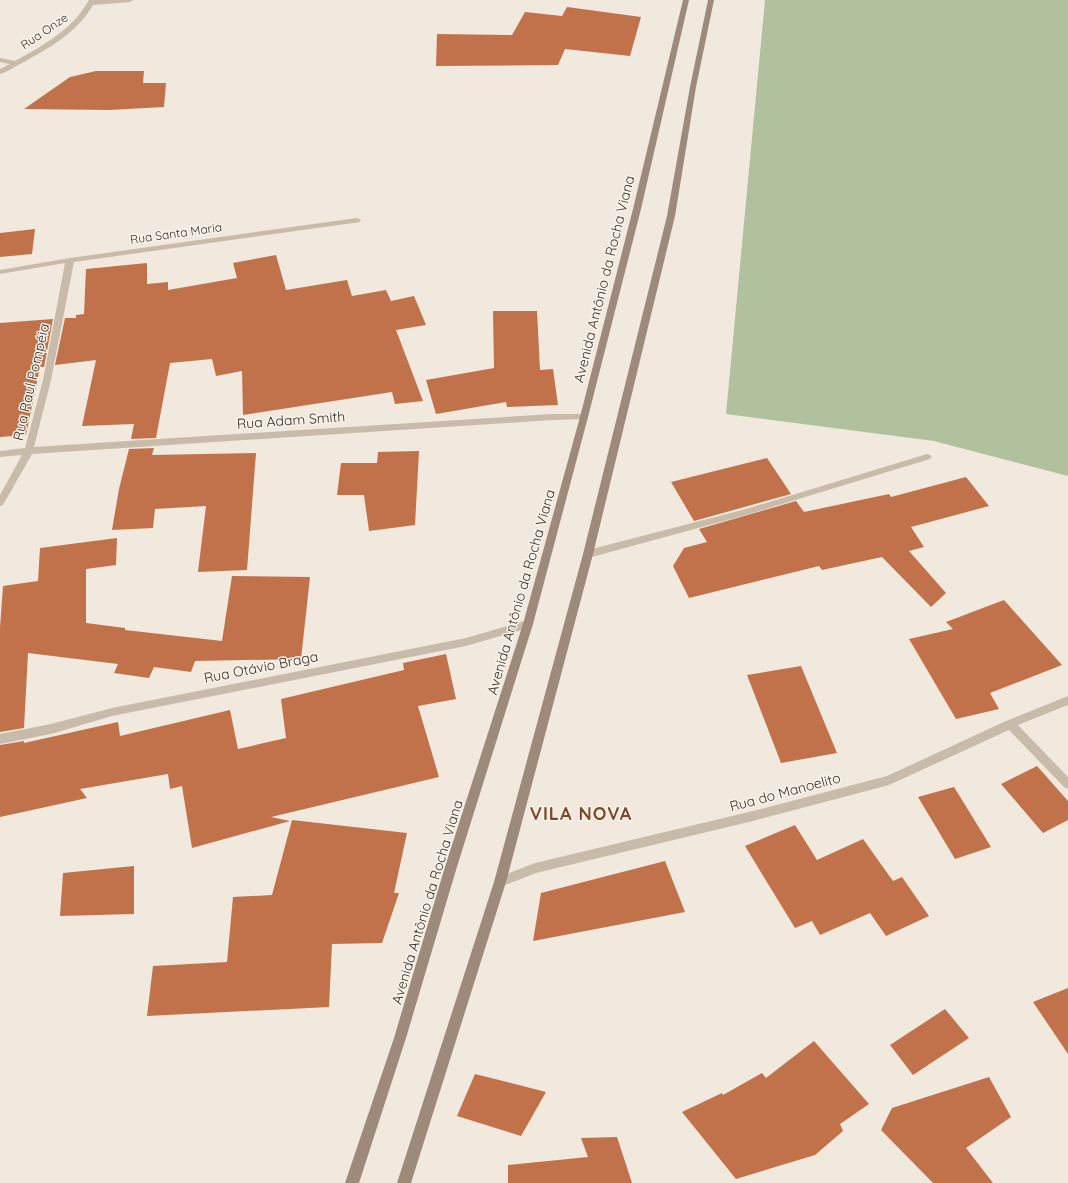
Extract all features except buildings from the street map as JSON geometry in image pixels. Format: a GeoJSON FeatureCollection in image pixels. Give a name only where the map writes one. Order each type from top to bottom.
{"type":"FeatureCollection","features":[{"type":"Feature","properties":{"kind":"main road","name":"Avenida Antônio da Rocha Viana"},"geometry":{"type":"LineString","coordinates":[[352,1183],[400,1038],[450,870],[528,624],[584,417],[637,209],[686,0]]}},
{"type":"Feature","properties":{"kind":"main road"},"geometry":{"type":"LineString","coordinates":[[404,1183],[500,882],[588,554],[671,216],[693,87],[711,0]]}},
{"type":"Feature","properties":{"kind":"street"},"geometry":{"type":"LineString","coordinates":[[92,1],[130,0]]}},
{"type":"Feature","properties":{"kind":"street","name":"Rua Onze"},"geometry":{"type":"LineString","coordinates":[[0,72],[54,41],[79,21],[92,1]]}},
{"type":"Feature","properties":{"kind":"street"},"geometry":{"type":"LineString","coordinates":[[0,60],[16,63]]}},
{"type":"Feature","properties":{"kind":"street","name":"Rua Santa Maria"},"geometry":{"type":"LineString","coordinates":[[0,272],[70,260],[357,220]]}},
{"type":"Feature","properties":{"kind":"street","name":"Rua Raul Pompéia"},"geometry":{"type":"LineString","coordinates":[[0,503],[29,450],[47,380],[70,260]]}},
{"type":"Feature","properties":{"kind":"street","name":"Rua Adam Smith"},"geometry":{"type":"LineString","coordinates":[[0,454],[29,450],[552,417],[584,417]]}},
{"type":"Feature","properties":{"kind":"street"},"geometry":{"type":"LineString","coordinates":[[588,554],[738,514],[927,457]]}},
{"type":"Feature","properties":{"kind":"street","name":"Rua Otávio Braga"},"geometry":{"type":"LineString","coordinates":[[0,739],[51,729],[119,710],[466,642],[528,624]]}},
{"type":"Feature","properties":{"kind":"street","name":"Rua do Manoelito"},"geometry":{"type":"LineString","coordinates":[[500,882],[535,868],[752,816],[889,780],[1010,724],[1068,700]]}},
{"type":"Feature","properties":{"kind":"street"},"geometry":{"type":"LineString","coordinates":[[1010,724],[1068,784]]}},
{"type":"Feature","properties":{"kind":"green space"},"geometry":{"type":"Polygon","coordinates":[[[765,0],[1068,0],[1068,476],[934,441],[726,414],[765,0]]]}},
{"type":"Feature","properties":{"kind":"district","name":"VILA NOVA"},"geometry":{"type":"Point","coordinates":[581,813]}}]}
